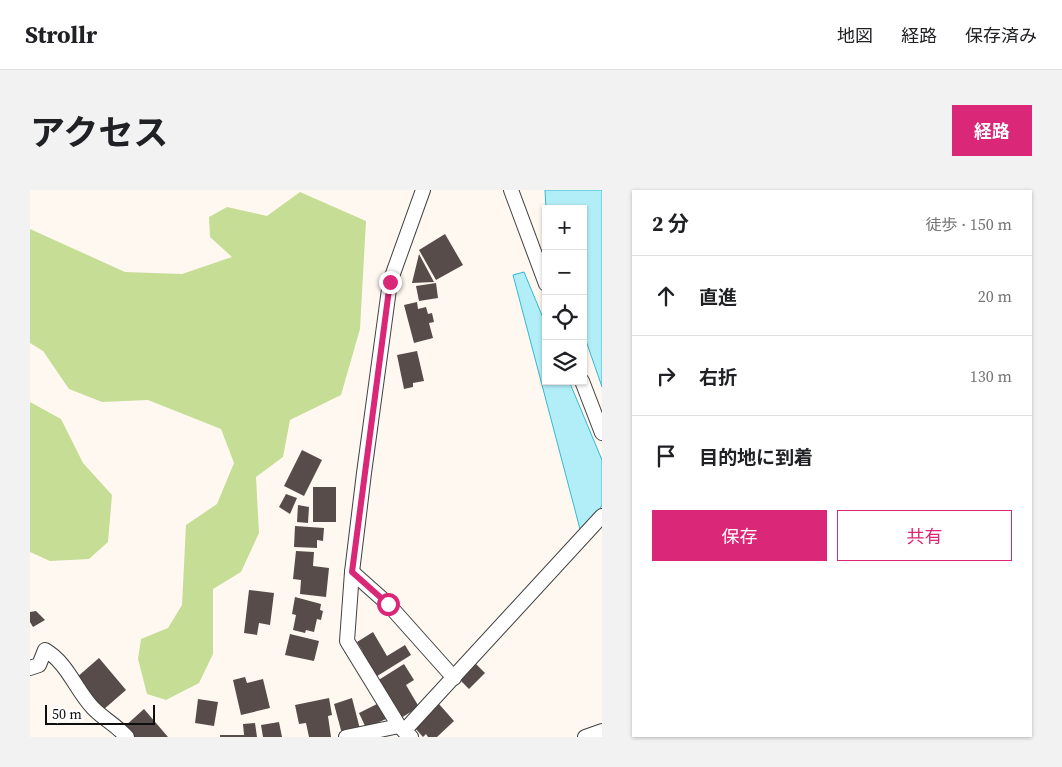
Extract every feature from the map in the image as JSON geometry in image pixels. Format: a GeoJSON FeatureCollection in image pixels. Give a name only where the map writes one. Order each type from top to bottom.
{"type":"FeatureCollection","features":[{"type":"Feature","properties":{"kind":"street"},"geometry":{"type":"LineString","coordinates":[[405,731],[347,641],[352,572],[390,282],[423,190]]}},
{"type":"Feature","properties":{"kind":"street"},"geometry":{"type":"LineString","coordinates":[[510,190],[542,274]]}},
{"type":"Feature","properties":{"kind":"street"},"geometry":{"type":"LineString","coordinates":[[584,385],[602,434]]}},
{"type":"Feature","properties":{"kind":"street"},"geometry":{"type":"LineString","coordinates":[[346,737],[405,731],[602,516]]}},
{"type":"Feature","properties":{"kind":"street"},"geometry":{"type":"LineString","coordinates":[[352,572],[388,604],[454,678]]}},
{"type":"Feature","properties":{"kind":"street"},"geometry":{"type":"LineString","coordinates":[[30,668],[39,665],[45,650],[56,656],[94,709],[117,726],[127,737]]}},
{"type":"Feature","properties":{"kind":"street"},"geometry":{"type":"LineString","coordinates":[[585,737],[602,731]]}},
{"type":"Feature","properties":{"kind":"green space"},"geometry":{"type":"Polygon","coordinates":[[[300,192],[366,221],[360,329],[341,395],[290,420],[283,457],[256,477],[259,533],[241,572],[213,589],[213,654],[199,683],[166,700],[147,694],[138,659],[141,639],[168,628],[182,605],[186,525],[217,504],[234,463],[221,429],[148,400],[102,402],[69,389],[43,351],[30,343],[30,229],[125,272],[182,274],[232,257],[210,237],[209,217],[227,207],[267,216],[300,192]]]}},
{"type":"Feature","properties":{"kind":"green space"},"geometry":{"type":"Polygon","coordinates":[[[30,402],[61,419],[83,463],[112,495],[108,542],[89,559],[50,561],[30,552],[30,402]]]}},
{"type":"Feature","properties":{"kind":"water"},"geometry":{"type":"Polygon","coordinates":[[[545,190],[602,190],[602,387],[587,344],[587,205],[546,205],[545,190]]]}},
{"type":"Feature","properties":{"kind":"water"},"geometry":{"type":"Polygon","coordinates":[[[524,272],[542,315],[542,385],[513,275],[524,272]]]}},
{"type":"Feature","properties":{"kind":"water"},"geometry":{"type":"Polygon","coordinates":[[[542,385],[571,385],[602,460],[602,505],[591,523],[580,529],[542,385]]]}},
{"type":"Feature","properties":{"kind":"building"},"geometry":{"type":"Polygon","coordinates":[[[445,234],[463,265],[436,280],[419,250],[445,234]]]}},
{"type":"Feature","properties":{"kind":"building"},"geometry":{"type":"Polygon","coordinates":[[[419,254],[434,282],[412,283],[419,254]]]}},
{"type":"Feature","properties":{"kind":"building"},"geometry":{"type":"Polygon","coordinates":[[[436,283],[438,298],[419,301],[416,286],[436,283]]]}},
{"type":"Feature","properties":{"kind":"building"},"geometry":{"type":"Polygon","coordinates":[[[417,302],[418,309],[426,307],[428,314],[432,313],[434,322],[429,323],[433,338],[414,343],[404,305],[417,302]]]}},
{"type":"Feature","properties":{"kind":"building"},"geometry":{"type":"Polygon","coordinates":[[[417,351],[424,381],[413,383],[413,387],[404,389],[397,355],[417,351]]]}},
{"type":"Feature","properties":{"kind":"building"},"geometry":{"type":"Polygon","coordinates":[[[302,450],[322,460],[304,496],[284,486],[302,450]]]}},
{"type":"Feature","properties":{"kind":"building"},"geometry":{"type":"Polygon","coordinates":[[[313,487],[336,487],[336,522],[313,522],[313,487]]]}},
{"type":"Feature","properties":{"kind":"building"},"geometry":{"type":"Polygon","coordinates":[[[286,494],[297,498],[290,514],[279,507],[286,494]]]}},
{"type":"Feature","properties":{"kind":"building"},"geometry":{"type":"Polygon","coordinates":[[[298,505],[309,507],[308,523],[297,522],[298,505]]]}},
{"type":"Feature","properties":{"kind":"building"},"geometry":{"type":"Polygon","coordinates":[[[295,526],[324,528],[323,541],[317,540],[317,548],[294,547],[295,526]]]}},
{"type":"Feature","properties":{"kind":"building"},"geometry":{"type":"Polygon","coordinates":[[[296,551],[314,552],[313,566],[329,568],[326,597],[300,594],[301,580],[293,579],[296,551]]]}},
{"type":"Feature","properties":{"kind":"building"},"geometry":{"type":"Polygon","coordinates":[[[249,590],[274,593],[270,625],[259,623],[257,635],[244,633],[249,590]]]}},
{"type":"Feature","properties":{"kind":"building"},"geometry":{"type":"Polygon","coordinates":[[[295,597],[321,604],[320,610],[323,611],[321,620],[317,619],[314,632],[306,630],[305,633],[293,630],[296,615],[292,614],[295,597]]]}},
{"type":"Feature","properties":{"kind":"building"},"geometry":{"type":"Polygon","coordinates":[[[36,611],[45,620],[33,627],[30,622],[30,612],[36,611]]]}},
{"type":"Feature","properties":{"kind":"building"},"geometry":{"type":"Polygon","coordinates":[[[373,632],[387,656],[405,645],[411,655],[374,678],[359,654],[363,652],[357,642],[373,632]]]}},
{"type":"Feature","properties":{"kind":"building"},"geometry":{"type":"Polygon","coordinates":[[[290,634],[319,641],[314,661],[285,655],[290,634]]]}},
{"type":"Feature","properties":{"kind":"building"},"geometry":{"type":"Polygon","coordinates":[[[99,658],[126,690],[103,710],[76,678],[99,658]]]}},
{"type":"Feature","properties":{"kind":"building"},"geometry":{"type":"Polygon","coordinates":[[[475,663],[485,673],[469,689],[459,679],[475,663]]]}},
{"type":"Feature","properties":{"kind":"building"},"geometry":{"type":"Polygon","coordinates":[[[404,664],[414,680],[406,685],[419,707],[401,718],[377,681],[404,664]]]}},
{"type":"Feature","properties":{"kind":"building"},"geometry":{"type":"Polygon","coordinates":[[[245,677],[247,683],[263,679],[270,708],[241,715],[233,680],[245,677]]]}},
{"type":"Feature","properties":{"kind":"building"},"geometry":{"type":"Polygon","coordinates":[[[329,698],[332,715],[328,716],[331,737],[309,737],[306,723],[299,724],[295,705],[329,698]]]}},
{"type":"Feature","properties":{"kind":"building"},"geometry":{"type":"Polygon","coordinates":[[[352,698],[360,729],[342,734],[334,704],[352,698]]]}},
{"type":"Feature","properties":{"kind":"building"},"geometry":{"type":"Polygon","coordinates":[[[198,699],[218,702],[214,726],[195,723],[198,699]]]}},
{"type":"Feature","properties":{"kind":"building"},"geometry":{"type":"Polygon","coordinates":[[[379,703],[386,719],[366,728],[359,713],[379,703]]]}},
{"type":"Feature","properties":{"kind":"building"},"geometry":{"type":"Polygon","coordinates":[[[439,704],[454,721],[437,737],[428,737],[426,734],[423,737],[414,727],[439,704]]]}},
{"type":"Feature","properties":{"kind":"building"},"geometry":{"type":"Polygon","coordinates":[[[144,709],[168,737],[133,737],[124,727],[144,709]]]}},
{"type":"Feature","properties":{"kind":"building"},"geometry":{"type":"Polygon","coordinates":[[[279,722],[282,737],[263,737],[261,725],[279,722]]]}},
{"type":"Feature","properties":{"kind":"building"},"geometry":{"type":"Polygon","coordinates":[[[255,723],[257,737],[220,737],[220,735],[244,735],[243,724],[255,723]]]}},
{"type":"Feature","properties":{"kind":"route"},"geometry":{"type":"LineString","coordinates":[[388,604],[352,572],[390,282]]}}]}
